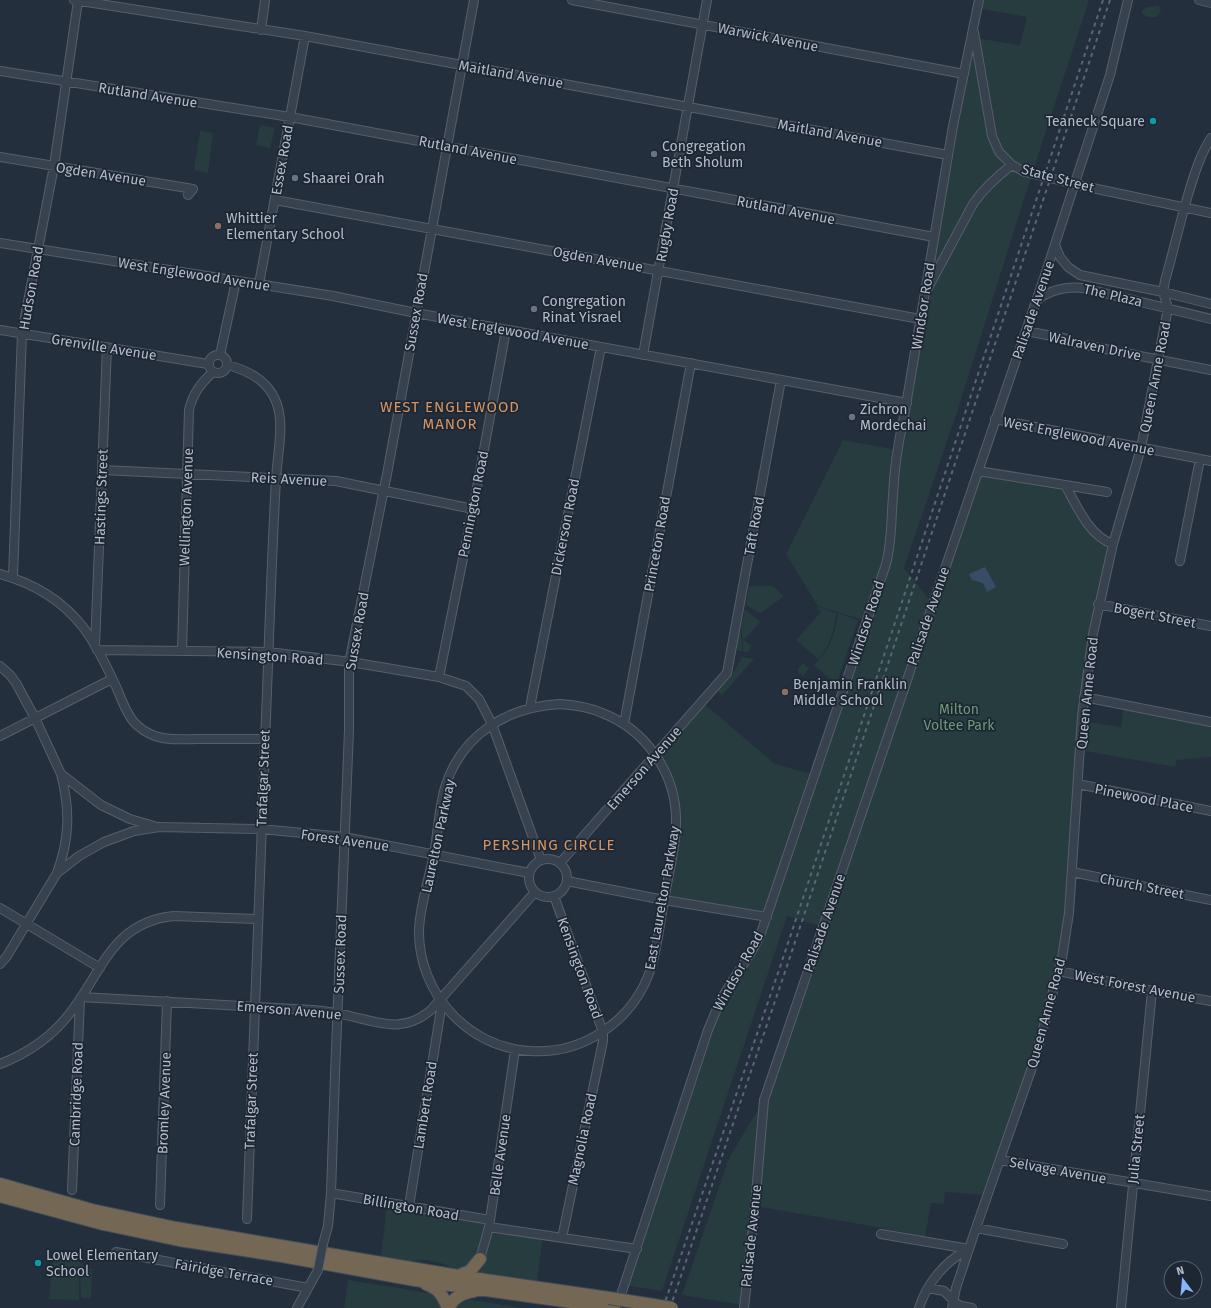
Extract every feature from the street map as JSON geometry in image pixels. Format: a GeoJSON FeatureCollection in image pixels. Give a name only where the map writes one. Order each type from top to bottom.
{"type":"FeatureCollection","features":[{"type":"Feature","properties":{"kind":"highway"},"geometry":{"type":"LineString","coordinates":[[0,1184],[60,1202],[136,1220],[226,1237],[496,1281],[611,1305]]}},
{"type":"Feature","properties":{"kind":"highway"},"geometry":{"type":"LineString","coordinates":[[0,1196],[103,1224],[179,1240],[282,1256],[415,1280],[481,1290],[611,1305],[672,1308]]}},
{"type":"Feature","properties":{"kind":"highway"},"geometry":{"type":"LineString","coordinates":[[458,1276],[470,1271],[480,1259]]}},
{"type":"Feature","properties":{"kind":"highway"},"geometry":{"type":"LineString","coordinates":[[480,1259],[483,1268],[496,1281]]}},
{"type":"Feature","properties":{"kind":"highway"},"geometry":{"type":"LineString","coordinates":[[415,1280],[435,1287],[443,1296],[448,1308]]}},
{"type":"Feature","properties":{"kind":"highway"},"geometry":{"type":"LineString","coordinates":[[448,1308],[452,1301],[462,1293],[481,1290]]}},
{"type":"Feature","properties":{"kind":"street","name":"Maitland Avenue"},"geometry":{"type":"LineString","coordinates":[[76,0],[305,36],[948,156]]}},
{"type":"Feature","properties":{"kind":"street","name":"Hudson Road"},"geometry":{"type":"LineString","coordinates":[[13,577],[22,333],[54,166],[76,0]]}},
{"type":"Feature","properties":{"kind":"street"},"geometry":{"type":"LineString","coordinates":[[261,30],[265,0]]}},
{"type":"Feature","properties":{"kind":"street","name":"Sussex Road"},"geometry":{"type":"LineString","coordinates":[[297,1308],[318,1270],[328,1226],[332,1193],[337,1013],[349,730],[349,662],[383,491],[474,0]]}},
{"type":"Feature","properties":{"kind":"street","name":"Warwick Avenue"},"geometry":{"type":"LineString","coordinates":[[572,0],[964,74]]}},
{"type":"Feature","properties":{"kind":"street","name":"Rugby Road"},"geometry":{"type":"LineString","coordinates":[[643,355],[707,0]]}},
{"type":"Feature","properties":{"kind":"street","name":"Windsor Road"},"geometry":{"type":"LineString","coordinates":[[611,1305],[637,1249],[689,1084],[714,1013],[729,985],[760,936],[886,564],[892,536],[895,466],[948,156],[979,0]]}},
{"type":"Feature","properties":{"kind":"street","name":"Palisade Avenue"},"geometry":{"type":"LineString","coordinates":[[744,1308],[754,1218],[764,1100],[1055,245],[1110,75],[1128,0]]}},
{"type":"Feature","properties":{"kind":"street"},"geometry":{"type":"LineString","coordinates":[[1199,0],[1211,3]]}},
{"type":"Feature","properties":{"kind":"street"},"geometry":{"type":"LineString","coordinates":[[973,27],[992,136],[999,152],[1012,165]]}},
{"type":"Feature","properties":{"kind":"street","name":"Essex Road"},"geometry":{"type":"LineString","coordinates":[[259,284],[305,36]]}},
{"type":"Feature","properties":{"kind":"street","name":"Rutland Avenue"},"geometry":{"type":"LineString","coordinates":[[0,71],[290,118],[934,237]]}},
{"type":"Feature","properties":{"kind":"street"},"geometry":{"type":"LineString","coordinates":[[1163,292],[1184,208],[1196,168],[1211,138]]}},
{"type":"Feature","properties":{"kind":"street","name":"Ogden Avenue"},"geometry":{"type":"LineString","coordinates":[[0,157],[193,189],[188,195]]}},
{"type":"Feature","properties":{"kind":"street","name":"State Street"},"geometry":{"type":"LineString","coordinates":[[924,294],[973,204],[989,183],[1012,165],[1025,172],[1211,214]]}},
{"type":"Feature","properties":{"kind":"street","name":"Ogden Avenue"},"geometry":{"type":"LineString","coordinates":[[275,200],[920,319]]}},
{"type":"Feature","properties":{"kind":"street","name":"West Englewood Avenue"},"geometry":{"type":"LineString","coordinates":[[0,243],[332,296],[506,330],[907,402]]}},
{"type":"Feature","properties":{"kind":"street","name":"The Plaza"},"geometry":{"type":"LineString","coordinates":[[1055,245],[1060,257],[1068,267],[1076,273],[1211,304]]}},
{"type":"Feature","properties":{"kind":"street"},"geometry":{"type":"LineString","coordinates":[[220,355],[236,281]]}},
{"type":"Feature","properties":{"kind":"street","name":"The Plaza"},"geometry":{"type":"LineString","coordinates":[[1036,301],[1052,292],[1075,287],[1211,319]]}},
{"type":"Feature","properties":{"kind":"street","name":"Queen Anne Road"},"geometry":{"type":"LineString","coordinates":[[953,1304],[976,1228],[1035,1059],[1059,971],[1069,913],[1084,697],[1090,653],[1098,604],[1113,544],[1141,448],[1168,308],[1163,292]]}},
{"type":"Feature","properties":{"kind":"street","name":"Grenville Avenue"},"geometry":{"type":"LineString","coordinates":[[0,330],[208,364]]}},
{"type":"Feature","properties":{"kind":"street","name":"Pennington Road"},"geometry":{"type":"LineString","coordinates":[[439,677],[473,509],[506,330]]}},
{"type":"Feature","properties":{"kind":"street","name":"Walraven Drive"},"geometry":{"type":"LineString","coordinates":[[1026,331],[1068,339],[1070,342],[1211,370]]}},
{"type":"Feature","properties":{"kind":"street","name":"Hastings Street"},"geometry":{"type":"LineString","coordinates":[[96,648],[107,347]]}},
{"type":"Feature","properties":{"kind":"street","name":"Dickerson Road"},"geometry":{"type":"LineString","coordinates":[[530,707],[601,347]]}},
{"type":"Feature","properties":{"kind":"street"},"geometry":{"type":"LineString","coordinates":[[220,355],[225,358],[227,365],[222,372],[216,373],[213,372],[208,364],[212,356],[220,355]]}},
{"type":"Feature","properties":{"kind":"street","name":"Princeton Road"},"geometry":{"type":"LineString","coordinates":[[624,724],[691,363]]}},
{"type":"Feature","properties":{"kind":"street","name":"Trafalgar Street"},"geometry":{"type":"LineString","coordinates":[[227,365],[246,371],[258,378],[267,387],[277,404],[280,422],[268,652],[246,1218]]}},
{"type":"Feature","properties":{"kind":"street","name":"Wellington Avenue"},"geometry":{"type":"LineString","coordinates":[[182,651],[189,410],[191,401],[200,385],[213,372]]}},
{"type":"Feature","properties":{"kind":"street","name":"Taft Road"},"geometry":{"type":"LineString","coordinates":[[727,672],[781,380]]}},
{"type":"Feature","properties":{"kind":"street","name":"West Englewood Avenue"},"geometry":{"type":"LineString","coordinates":[[995,419],[1105,439],[1141,448],[1211,461]]}},
{"type":"Feature","properties":{"kind":"street"},"geometry":{"type":"LineString","coordinates":[[1180,561],[1200,459]]}},
{"type":"Feature","properties":{"kind":"street","name":"Reis Avenue"},"geometry":{"type":"LineString","coordinates":[[102,470],[336,481],[473,509]]}},
{"type":"Feature","properties":{"kind":"street"},"geometry":{"type":"LineString","coordinates":[[978,471],[1107,492]]}},
{"type":"Feature","properties":{"kind":"street"},"geometry":{"type":"LineString","coordinates":[[1065,485],[1094,533],[1105,541],[1113,544]]}},
{"type":"Feature","properties":{"kind":"street"},"geometry":{"type":"LineString","coordinates":[[0,574],[13,577],[40,590],[64,607],[84,628],[96,648],[132,720],[146,732],[155,736],[172,739],[265,739]]}},
{"type":"Feature","properties":{"kind":"street","name":"Bogert Street"},"geometry":{"type":"LineString","coordinates":[[1098,604],[1211,626]]}},
{"type":"Feature","properties":{"kind":"street","name":"Kensington Road"},"geometry":{"type":"LineString","coordinates":[[96,648],[268,652],[349,662],[439,677],[466,686],[479,699],[492,724],[541,860]]}},
{"type":"Feature","properties":{"kind":"street"},"geometry":{"type":"LineString","coordinates":[[0,666],[16,682],[35,718],[61,774],[67,804],[65,846],[57,872],[0,964]]}},
{"type":"Feature","properties":{"kind":"street","name":"Emerson Avenue"},"geometry":{"type":"LineString","coordinates":[[560,863],[727,672]]}},
{"type":"Feature","properties":{"kind":"street"},"geometry":{"type":"LineString","coordinates":[[0,736],[112,679]]}},
{"type":"Feature","properties":{"kind":"street"},"geometry":{"type":"LineString","coordinates":[[1084,697],[1211,722]]}},
{"type":"Feature","properties":{"kind":"street","name":"East Laurelton Parkway"},"geometry":{"type":"LineString","coordinates":[[515,1050],[540,1052],[567,1048],[578,1044],[603,1032],[614,1024],[631,1006],[645,983],[653,960],[676,835],[674,796],[670,782],[664,769],[645,742],[624,724],[601,712],[574,705],[545,705],[530,707]]}},
{"type":"Feature","properties":{"kind":"street","name":"Laurelton Parkway"},"geometry":{"type":"LineString","coordinates":[[515,1050],[494,1044],[471,1031],[459,1022],[441,1002],[431,985],[426,971],[420,945],[420,916],[434,854],[444,790],[454,766],[467,748],[492,724],[504,717],[530,707]]}},
{"type":"Feature","properties":{"kind":"street"},"geometry":{"type":"LineString","coordinates":[[61,774],[100,805],[130,819],[159,827]]}},
{"type":"Feature","properties":{"kind":"street","name":"Pinewood Place"},"geometry":{"type":"LineString","coordinates":[[1078,784],[1211,811]]}},
{"type":"Feature","properties":{"kind":"street"},"geometry":{"type":"LineString","coordinates":[[57,872],[79,856],[104,842],[134,831],[159,827]]}},
{"type":"Feature","properties":{"kind":"street","name":"Forest Avenue"},"geometry":{"type":"LineString","coordinates":[[159,827],[261,829],[344,837],[529,873]]}},
{"type":"Feature","properties":{"kind":"street"},"geometry":{"type":"LineString","coordinates":[[551,859],[560,863],[565,870],[567,881],[562,890],[554,896],[545,897],[535,892],[530,884],[529,873],[532,866],[541,860],[551,859]]}},
{"type":"Feature","properties":{"kind":"street","name":"Church Street"},"geometry":{"type":"LineString","coordinates":[[1072,872],[1211,900]]}},
{"type":"Feature","properties":{"kind":"street"},"geometry":{"type":"LineString","coordinates":[[567,881],[664,900],[767,917]]}},
{"type":"Feature","properties":{"kind":"street","name":"Emerson Avenue"},"geometry":{"type":"LineString","coordinates":[[81,998],[167,1001],[312,1010],[337,1013],[384,1024],[408,1024],[425,1016],[441,1002],[535,892]]}},
{"type":"Feature","properties":{"kind":"street","name":"Kensington Road"},"geometry":{"type":"LineString","coordinates":[[554,896],[603,1032],[603,1041]]}},
{"type":"Feature","properties":{"kind":"street"},"geometry":{"type":"LineString","coordinates":[[0,908],[100,968]]}},
{"type":"Feature","properties":{"kind":"street"},"geometry":{"type":"LineString","coordinates":[[0,1064],[25,1053],[50,1035],[66,1018],[81,998],[113,947],[132,929],[152,919],[174,916],[258,919]]}},
{"type":"Feature","properties":{"kind":"street","name":"West Forest Avenue"},"geometry":{"type":"LineString","coordinates":[[1059,971],[1152,991],[1211,1001]]}},
{"type":"Feature","properties":{"kind":"street","name":"Julia Street"},"geometry":{"type":"LineString","coordinates":[[1122,1308],[1152,991]]}},
{"type":"Feature","properties":{"kind":"street","name":"Cambridge Road"},"geometry":{"type":"LineString","coordinates":[[72,1190],[81,998]]}},
{"type":"Feature","properties":{"kind":"street","name":"Bromley Avenue"},"geometry":{"type":"LineString","coordinates":[[160,1205],[167,1001]]}},
{"type":"Feature","properties":{"kind":"street","name":"Lambert Road"},"geometry":{"type":"LineString","coordinates":[[409,1206],[441,1002]]}},
{"type":"Feature","properties":{"kind":"street","name":"Magnolia Road"},"geometry":{"type":"LineString","coordinates":[[562,1238],[603,1041]]}},
{"type":"Feature","properties":{"kind":"street","name":"Belle Avenue"},"geometry":{"type":"LineString","coordinates":[[480,1259],[489,1224],[515,1050]]}},
{"type":"Feature","properties":{"kind":"street","name":"Selvage Avenue"},"geometry":{"type":"LineString","coordinates":[[1000,1160],[1211,1196]]}},
{"type":"Feature","properties":{"kind":"street","name":"Billington Road"},"geometry":{"type":"LineString","coordinates":[[332,1193],[409,1206],[489,1224],[562,1238],[637,1249]]}},
{"type":"Feature","properties":{"kind":"street"},"geometry":{"type":"LineString","coordinates":[[976,1228],[1063,1244]]}},
{"type":"Feature","properties":{"kind":"street"},"geometry":{"type":"LineString","coordinates":[[881,1234],[969,1250]]}},
{"type":"Feature","properties":{"kind":"street"},"geometry":{"type":"LineString","coordinates":[[919,1308],[934,1278],[959,1255],[969,1250]]}},
{"type":"Feature","properties":{"kind":"street","name":"Fairidge Terrace"},"geometry":{"type":"LineString","coordinates":[[116,1252],[308,1288]]}},
{"type":"Feature","properties":{"kind":"street"},"geometry":{"type":"LineString","coordinates":[[928,1288],[944,1291],[953,1304],[972,1308]]}},
{"type":"Feature","properties":{"kind":"green space","name":"Milton Voltee Park"},"geometry":{"type":"Polygon","coordinates":[[[979,0],[1089,0],[957,412],[904,568],[932,603],[978,471],[1065,485],[1090,527],[1113,544],[1082,721],[1121,727],[1124,705],[1211,722],[1211,757],[1177,760],[1175,767],[1080,750],[1069,913],[1040,1044],[987,1195],[945,1192],[944,1204],[931,1203],[925,1237],[755,1206],[744,1305],[682,1295],[729,1158],[764,1100],[823,927],[787,916],[662,1291],[624,1285],[708,1030],[767,917],[664,900],[676,809],[655,755],[702,702],[775,764],[814,775],[867,621],[818,606],[786,554],[843,440],[897,450],[953,126],[975,38],[1020,45],[1027,17],[977,8],[979,0]]]}},
{"type":"Feature","properties":{"kind":"green space"},"geometry":{"type":"Polygon","coordinates":[[[1158,6],[1161,10],[1157,17],[1147,17],[1142,13],[1142,10],[1147,7],[1158,6]]]}},
{"type":"Feature","properties":{"kind":"green space"},"geometry":{"type":"Polygon","coordinates":[[[260,125],[275,128],[270,148],[256,145],[260,125]]]}},
{"type":"Feature","properties":{"kind":"green space"},"geometry":{"type":"Polygon","coordinates":[[[200,131],[213,133],[208,173],[194,170],[200,131]]]}},
{"type":"Feature","properties":{"kind":"green space"},"geometry":{"type":"Polygon","coordinates":[[[749,586],[773,586],[784,596],[761,613],[746,605],[749,586]]]}},
{"type":"Feature","properties":{"kind":"green space"},"geometry":{"type":"Polygon","coordinates":[[[819,607],[836,614],[831,638],[826,649],[818,659],[796,640],[821,612],[817,608],[819,607]]]}},
{"type":"Feature","properties":{"kind":"green space"},"geometry":{"type":"Polygon","coordinates":[[[745,609],[760,622],[744,640],[751,646],[748,652],[743,651],[741,626],[745,609]]]}},
{"type":"Feature","properties":{"kind":"green space"},"geometry":{"type":"Polygon","coordinates":[[[838,613],[858,620],[837,683],[833,682],[814,665],[831,642],[838,613]]]}},
{"type":"Feature","properties":{"kind":"green space"},"geometry":{"type":"Polygon","coordinates":[[[740,629],[742,641],[742,651],[736,650],[740,629]]]}},
{"type":"Feature","properties":{"kind":"green space"},"geometry":{"type":"Polygon","coordinates":[[[742,657],[754,659],[722,695],[717,691],[735,670],[742,657]]]}},
{"type":"Feature","properties":{"kind":"green space"},"geometry":{"type":"Polygon","coordinates":[[[803,663],[809,669],[803,676],[797,670],[803,663]]]}},
{"type":"Feature","properties":{"kind":"green space"},"geometry":{"type":"Polygon","coordinates":[[[387,1203],[490,1220],[489,1227],[543,1235],[537,1282],[454,1269],[441,1263],[426,1260],[408,1261],[381,1257],[387,1203]]]}},
{"type":"Feature","properties":{"kind":"green space"},"geometry":{"type":"Polygon","coordinates":[[[67,1254],[76,1256],[82,1265],[93,1271],[79,1271],[79,1300],[49,1299],[53,1260],[55,1257],[66,1259],[67,1254]]]}},
{"type":"Feature","properties":{"kind":"green space"},"geometry":{"type":"Polygon","coordinates":[[[80,1272],[92,1272],[91,1298],[81,1298],[80,1272]]]}},
{"type":"Feature","properties":{"kind":"green space"},"geometry":{"type":"Polygon","coordinates":[[[348,1280],[522,1308],[344,1308],[348,1280]]]}},
{"type":"Feature","properties":{"kind":"water"},"geometry":{"type":"Polygon","coordinates":[[[985,567],[996,587],[987,592],[983,583],[972,580],[969,574],[985,567]]]}},
{"type":"Feature","properties":{"kind":"railway"},"geometry":{"type":"LineString","coordinates":[[663,1308],[780,967],[1103,0]]}},
{"type":"Feature","properties":{"kind":"railway"},"geometry":{"type":"LineString","coordinates":[[670,1308],[786,969],[1110,0]]}},
{"type":"Feature","properties":{"kind":"place","name":"Teaneck Square"},"geometry":{"type":"Point","coordinates":[1153,121]}},
{"type":"Feature","properties":{"kind":"place","name":"Congregation Beth Sholum"},"geometry":{"type":"Point","coordinates":[654,154]}},
{"type":"Feature","properties":{"kind":"place","name":"Shaarei Orah"},"geometry":{"type":"Point","coordinates":[295,178]}},
{"type":"Feature","properties":{"kind":"place","name":"Whittier Elementary School"},"geometry":{"type":"Point","coordinates":[218,226]}},
{"type":"Feature","properties":{"kind":"place","name":"Congregation Rinat Yisrael"},"geometry":{"type":"Point","coordinates":[534,309]}},
{"type":"Feature","properties":{"kind":"place","name":"Zichron Mordechai"},"geometry":{"type":"Point","coordinates":[852,417]}},
{"type":"Feature","properties":{"kind":"place","name":"Benjamin Franklin Middle School"},"geometry":{"type":"Point","coordinates":[785,692]}},
{"type":"Feature","properties":{"kind":"place","name":"Lowel Elementary School"},"geometry":{"type":"Point","coordinates":[38,1263]}},
{"type":"Feature","properties":{"kind":"district","name":"WEST ENGLEWOOD MANOR"},"geometry":{"type":"Point","coordinates":[450,416]}},
{"type":"Feature","properties":{"kind":"district","name":"PERSHING CIRCLE"},"geometry":{"type":"Point","coordinates":[549,845]}}]}
